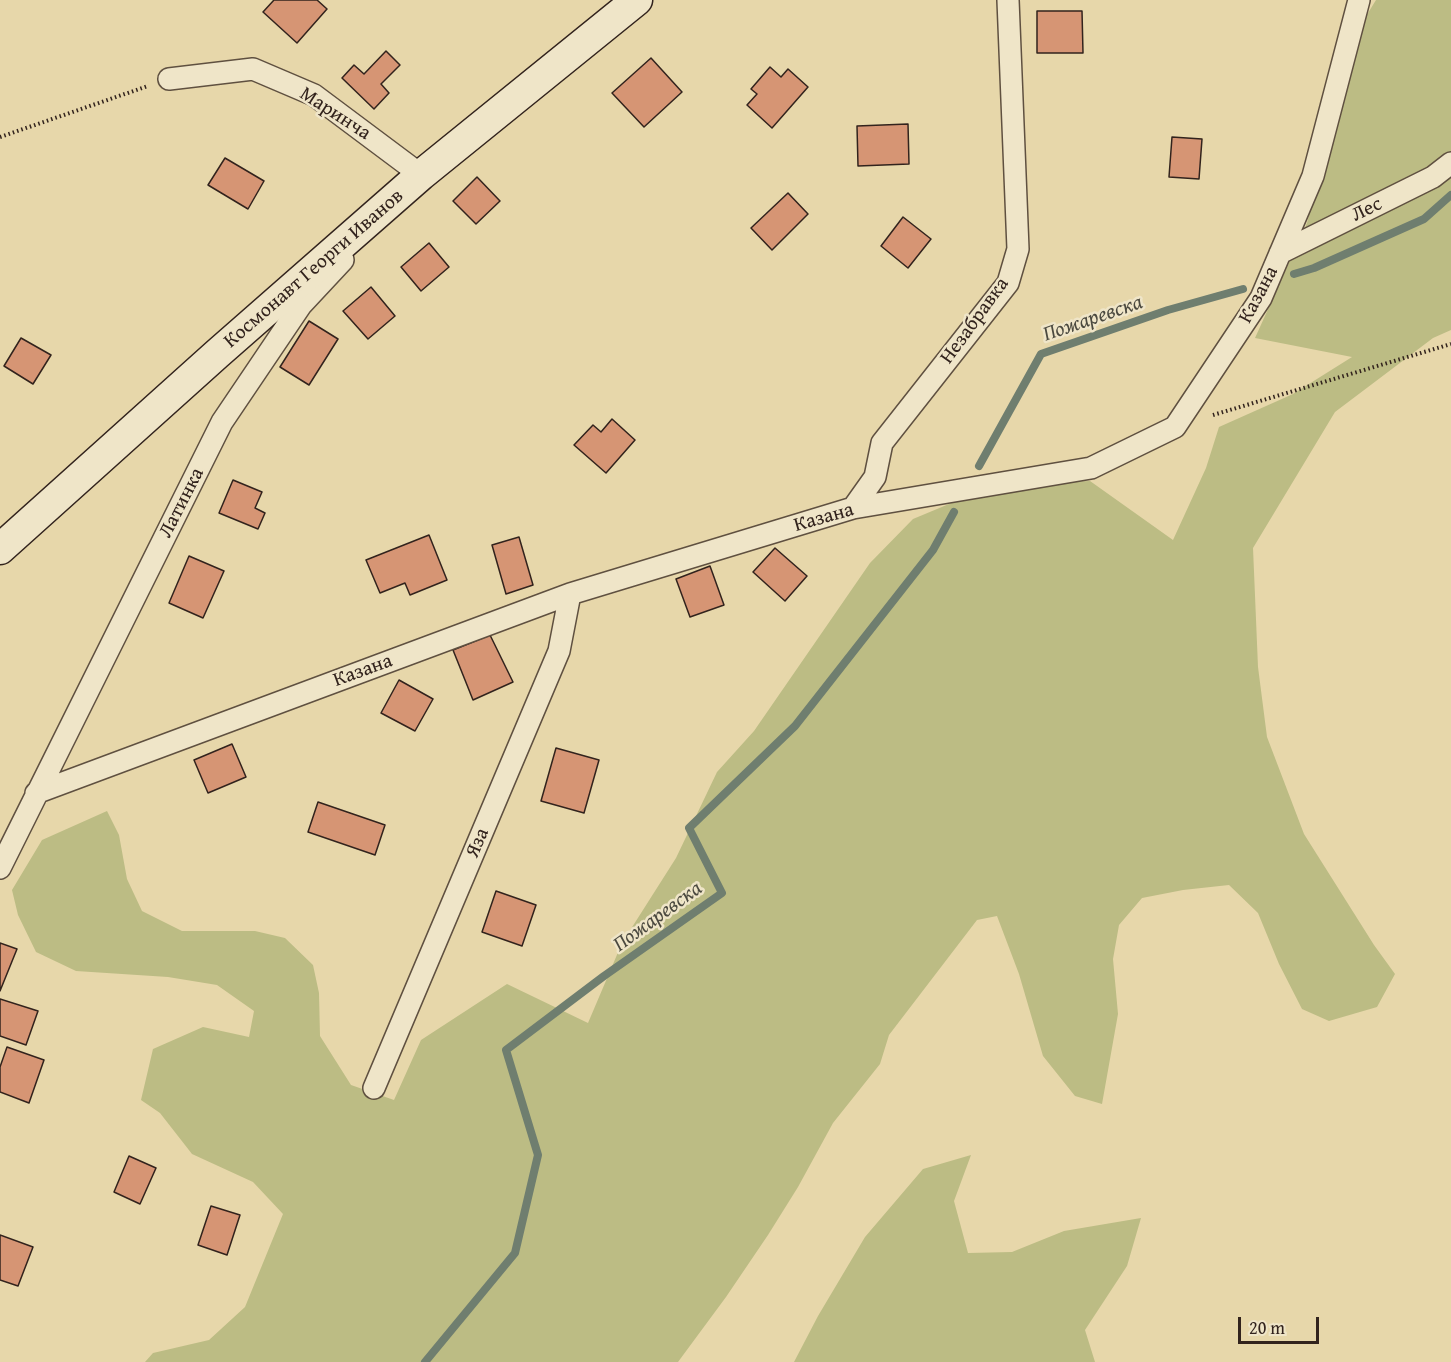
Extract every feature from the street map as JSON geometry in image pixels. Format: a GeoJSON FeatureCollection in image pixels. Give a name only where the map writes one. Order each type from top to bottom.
{"type":"FeatureCollection","features":[{"type":"Feature","properties":{"kind":"street","name":"Космонавт Георги Иванов"},"geometry":{"type":"LineString","coordinates":[[0,549],[421,175],[638,0]]}},
{"type":"Feature","properties":{"kind":"street","name":"Незабравка"},"geometry":{"type":"LineString","coordinates":[[853,508],[875,477],[882,443],[1008,283],[1018,249],[1008,0]]}},
{"type":"Feature","properties":{"kind":"street","name":"Казана"},"geometry":{"type":"LineString","coordinates":[[36,793],[570,594],[853,508],[1091,468],[1175,427],[1261,298],[1313,176],[1359,0]]}},
{"type":"Feature","properties":{"kind":"street","name":"Маринча"},"geometry":{"type":"LineString","coordinates":[[169,79],[253,69],[314,95],[421,175]]}},
{"type":"Feature","properties":{"kind":"street","name":"Лес"},"geometry":{"type":"LineString","coordinates":[[1280,253],[1433,177],[1451,163]]}},
{"type":"Feature","properties":{"kind":"street","name":"Латинка"},"geometry":{"type":"LineString","coordinates":[[0,868],[222,422],[301,305],[421,175]]}},
{"type":"Feature","properties":{"kind":"street","name":"Яза"},"geometry":{"type":"LineString","coordinates":[[374,1088],[559,651],[570,594]]}},
{"type":"Feature","properties":{"kind":"path"},"geometry":{"type":"LineString","coordinates":[[0,137],[169,79]]}},
{"type":"Feature","properties":{"kind":"path"},"geometry":{"type":"LineString","coordinates":[[1175,427],[1451,344]]}},
{"type":"Feature","properties":{"kind":"green space"},"geometry":{"type":"Polygon","coordinates":[[[1376,0],[1451,0],[1451,330],[1433,338],[1335,412],[1253,548],[1258,667],[1267,737],[1304,834],[1374,945],[1395,974],[1377,1007],[1329,1021],[1302,1009],[1279,964],[1258,913],[1229,885],[1183,890],[1142,898],[1119,925],[1113,959],[1118,1014],[1102,1104],[1075,1096],[1043,1056],[1019,974],[997,916],[977,920],[889,1035],[880,1064],[833,1123],[798,1187],[768,1235],[678,1362],[145,1362],[153,1353],[209,1340],[245,1307],[283,1214],[253,1182],[192,1154],[160,1113],[141,1100],[153,1049],[203,1027],[249,1037],[254,1011],[217,985],[168,977],[76,971],[36,952],[18,915],[12,890],[42,840],[107,811],[119,835],[127,879],[142,911],[182,931],[255,931],[285,938],[313,965],[319,993],[320,1036],[351,1085],[394,1100],[421,1040],[507,984],[588,1023],[622,943],[676,858],[717,772],[754,731],[870,563],[913,519],[997,484],[1090,481],[1173,540],[1206,468],[1219,427],[1293,394],[1352,357],[1255,338],[1307,223],[1352,39],[1376,0]]]}},
{"type":"Feature","properties":{"kind":"green space"},"geometry":{"type":"Polygon","coordinates":[[[971,1155],[954,1201],[968,1253],[1012,1252],[1064,1231],[1141,1218],[1127,1266],[1085,1330],[1095,1362],[794,1362],[818,1316],[865,1237],[923,1169],[971,1155]]]}},
{"type":"Feature","properties":{"kind":"building"},"geometry":{"type":"Polygon","coordinates":[[[274,0],[317,0],[327,9],[297,43],[263,12],[274,0]]]}},
{"type":"Feature","properties":{"kind":"building"},"geometry":{"type":"Polygon","coordinates":[[[1037,11],[1082,11],[1083,53],[1037,53],[1037,11]]]}},
{"type":"Feature","properties":{"kind":"building"},"geometry":{"type":"Polygon","coordinates":[[[386,51],[400,65],[381,84],[389,93],[374,109],[342,78],[354,65],[364,74],[386,51]]]}},
{"type":"Feature","properties":{"kind":"building"},"geometry":{"type":"Polygon","coordinates":[[[651,58],[682,92],[644,127],[612,93],[651,58]]]}},
{"type":"Feature","properties":{"kind":"building"},"geometry":{"type":"Polygon","coordinates":[[[770,67],[781,77],[788,69],[808,87],[772,128],[747,105],[757,94],[751,89],[770,67]]]}},
{"type":"Feature","properties":{"kind":"building"},"geometry":{"type":"Polygon","coordinates":[[[908,124],[909,164],[858,166],[857,126],[908,124]]]}},
{"type":"Feature","properties":{"kind":"building"},"geometry":{"type":"Polygon","coordinates":[[[1172,137],[1202,139],[1199,179],[1169,177],[1172,137]]]}},
{"type":"Feature","properties":{"kind":"building"},"geometry":{"type":"Polygon","coordinates":[[[225,158],[264,181],[248,209],[208,185],[225,158]]]}},
{"type":"Feature","properties":{"kind":"building"},"geometry":{"type":"Polygon","coordinates":[[[477,177],[500,201],[476,224],[453,201],[477,177]]]}},
{"type":"Feature","properties":{"kind":"building"},"geometry":{"type":"Polygon","coordinates":[[[788,193],[808,214],[772,250],[751,228],[788,193]]]}},
{"type":"Feature","properties":{"kind":"building"},"geometry":{"type":"Polygon","coordinates":[[[903,217],[931,239],[908,268],[881,246],[903,217]]]}},
{"type":"Feature","properties":{"kind":"building"},"geometry":{"type":"Polygon","coordinates":[[[429,243],[449,267],[421,291],[401,267],[429,243]]]}},
{"type":"Feature","properties":{"kind":"building"},"geometry":{"type":"Polygon","coordinates":[[[371,287],[395,316],[368,339],[343,311],[371,287]]]}},
{"type":"Feature","properties":{"kind":"building"},"geometry":{"type":"Polygon","coordinates":[[[309,321],[338,339],[309,385],[280,367],[309,321]]]}},
{"type":"Feature","properties":{"kind":"building"},"geometry":{"type":"Polygon","coordinates":[[[21,338],[51,355],[33,384],[4,366],[21,338]]]}},
{"type":"Feature","properties":{"kind":"building"},"geometry":{"type":"Polygon","coordinates":[[[612,419],[635,440],[606,473],[574,445],[593,425],[601,432],[612,419]]]}},
{"type":"Feature","properties":{"kind":"building"},"geometry":{"type":"Polygon","coordinates":[[[233,480],[262,492],[255,508],[265,513],[258,529],[219,513],[233,480]]]}},
{"type":"Feature","properties":{"kind":"building"},"geometry":{"type":"Polygon","coordinates":[[[429,535],[447,580],[410,595],[405,583],[380,593],[366,560],[429,535]]]}},
{"type":"Feature","properties":{"kind":"building"},"geometry":{"type":"Polygon","coordinates":[[[519,537],[533,585],[506,594],[492,545],[519,537]]]}},
{"type":"Feature","properties":{"kind":"building"},"geometry":{"type":"Polygon","coordinates":[[[775,548],[807,576],[785,601],[753,572],[775,548]]]}},
{"type":"Feature","properties":{"kind":"building"},"geometry":{"type":"Polygon","coordinates":[[[189,556],[224,571],[203,618],[169,603],[189,556]]]}},
{"type":"Feature","properties":{"kind":"building"},"geometry":{"type":"Polygon","coordinates":[[[710,566],[724,605],[690,617],[676,579],[710,566]]]}},
{"type":"Feature","properties":{"kind":"building"},"geometry":{"type":"Polygon","coordinates":[[[490,635],[513,682],[473,700],[453,650],[490,635]]]}},
{"type":"Feature","properties":{"kind":"building"},"geometry":{"type":"Polygon","coordinates":[[[399,680],[433,699],[415,731],[381,713],[399,680]]]}},
{"type":"Feature","properties":{"kind":"building"},"geometry":{"type":"Polygon","coordinates":[[[232,744],[246,777],[208,793],[194,760],[232,744]]]}},
{"type":"Feature","properties":{"kind":"building"},"geometry":{"type":"Polygon","coordinates":[[[556,748],[599,760],[584,813],[541,801],[556,748]]]}},
{"type":"Feature","properties":{"kind":"building"},"geometry":{"type":"Polygon","coordinates":[[[318,802],[385,825],[375,855],[308,832],[318,802]]]}},
{"type":"Feature","properties":{"kind":"building"},"geometry":{"type":"Polygon","coordinates":[[[496,891],[536,905],[522,946],[482,932],[496,891]]]}},
{"type":"Feature","properties":{"kind":"building"},"geometry":{"type":"Polygon","coordinates":[[[0,943],[17,949],[0,991],[0,943]]]}},
{"type":"Feature","properties":{"kind":"building"},"geometry":{"type":"Polygon","coordinates":[[[0,999],[38,1011],[26,1045],[0,1036],[0,999]]]}},
{"type":"Feature","properties":{"kind":"building"},"geometry":{"type":"Polygon","coordinates":[[[7,1047],[44,1060],[29,1103],[0,1092],[0,1067],[7,1047]]]}},
{"type":"Feature","properties":{"kind":"building"},"geometry":{"type":"Polygon","coordinates":[[[129,1156],[156,1168],[140,1204],[114,1192],[129,1156]]]}},
{"type":"Feature","properties":{"kind":"building"},"geometry":{"type":"Polygon","coordinates":[[[211,1206],[240,1215],[227,1255],[198,1245],[211,1206]]]}},
{"type":"Feature","properties":{"kind":"building"},"geometry":{"type":"Polygon","coordinates":[[[0,1235],[33,1247],[18,1286],[0,1280],[0,1235]]]}},
{"type":"Feature","properties":{"kind":"waterway","name":"Пожаревска"},"geometry":{"type":"LineString","coordinates":[[1294,274],[1314,268],[1424,219],[1451,195]]}},
{"type":"Feature","properties":{"kind":"waterway","name":"Пожаревска"},"geometry":{"type":"LineString","coordinates":[[979,466],[1041,354],[1168,310],[1243,289]]}},
{"type":"Feature","properties":{"kind":"waterway","name":"Пожаревска"},"geometry":{"type":"LineString","coordinates":[[425,1362],[515,1253],[538,1155],[506,1050],[604,976],[722,893],[689,828],[795,726],[933,550],[954,512]]}}]}
